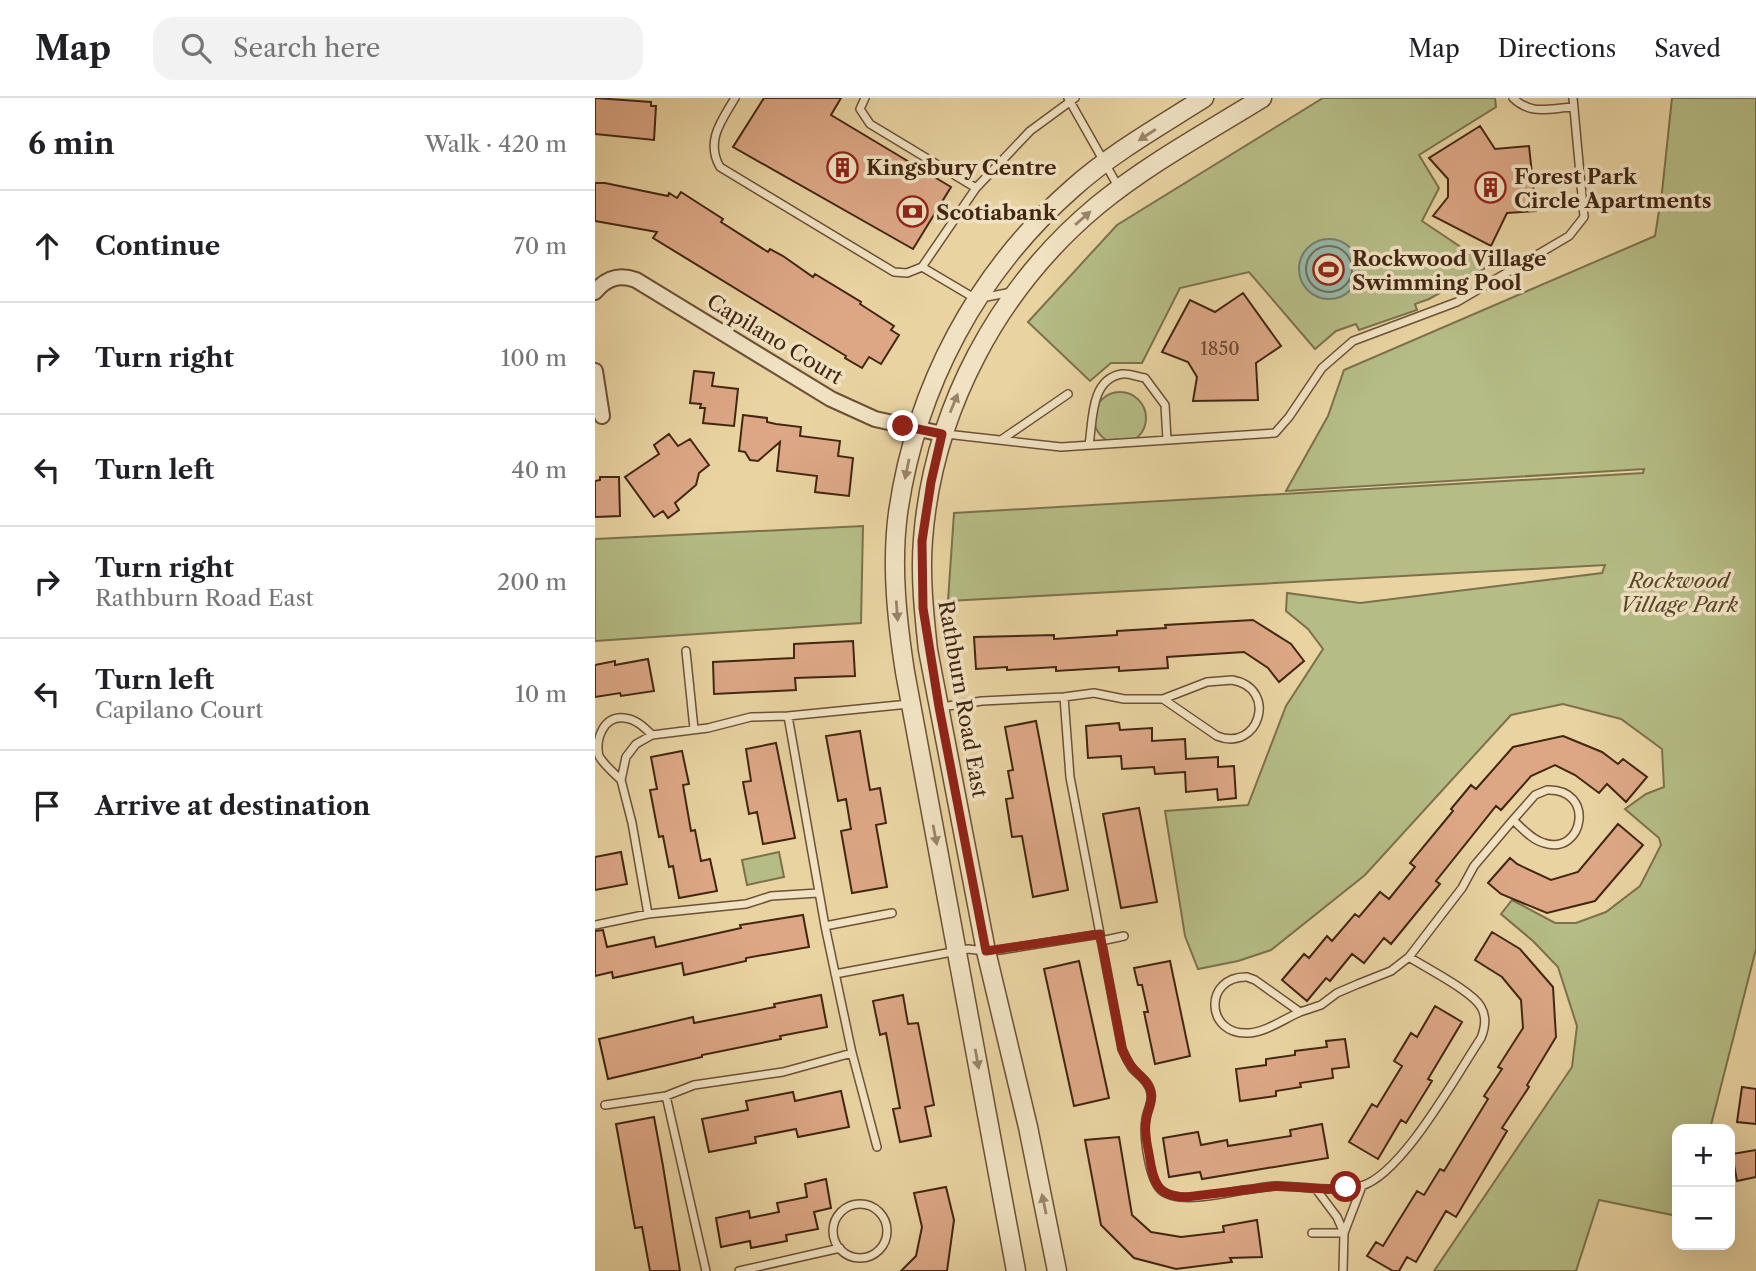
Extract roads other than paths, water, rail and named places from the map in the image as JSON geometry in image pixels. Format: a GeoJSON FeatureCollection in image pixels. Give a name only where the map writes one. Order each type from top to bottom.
{"type":"FeatureCollection","features":[{"type":"Feature","properties":{"kind":"street"},"geometry":{"type":"LineString","coordinates":[[1016,1271],[910,704],[898,626],[898,515],[916,429],[941,365],[976,299],[995,271],[1030,229],[1074,186],[1105,162],[1205,98]]}},
{"type":"Feature","properties":{"kind":"street","name":"Rathburn Road East"},"geometry":{"type":"LineString","coordinates":[[1057,1271],[1028,1127],[986,951],[939,707],[923,608],[922,541],[931,482],[942,434],[955,399],[978,353],[1017,291],[1075,225],[1120,189],[1262,98]]}},
{"type":"Feature","properties":{"kind":"street","name":"Capilano Court"},"geometry":{"type":"LineString","coordinates":[[595,292],[612,279],[624,277],[636,280],[831,399],[875,419],[942,434]]}},
{"type":"Feature","properties":{"kind":"street"},"geometry":{"type":"LineString","coordinates":[[595,371],[602,416]]}},
{"type":"Feature","properties":{"kind":"lane"},"geometry":{"type":"LineString","coordinates":[[735,98],[716,131],[714,151],[720,167],[894,272],[907,273],[922,267],[976,188],[1030,131],[1071,99],[1120,189]]}},
{"type":"Feature","properties":{"kind":"lane"},"geometry":{"type":"LineString","coordinates":[[865,98],[860,109],[870,124],[976,188]]}},
{"type":"Feature","properties":{"kind":"lane"},"geometry":{"type":"LineString","coordinates":[[1513,98],[1532,111],[1574,107]]}},
{"type":"Feature","properties":{"kind":"lane"},"geometry":{"type":"LineString","coordinates":[[942,434],[1061,447],[1275,433],[1322,368],[1353,341],[1457,302],[1569,236],[1584,217],[1573,98]]}},
{"type":"Feature","properties":{"kind":"lane"},"geometry":{"type":"LineString","coordinates":[[922,267],[976,299],[1017,291]]}},
{"type":"Feature","properties":{"kind":"lane"},"geometry":{"type":"LineString","coordinates":[[1089,445],[1094,417],[1093,404],[1103,384],[1123,374],[1145,378],[1164,405],[1167,440]]}},
{"type":"Feature","properties":{"kind":"lane"},"geometry":{"type":"LineString","coordinates":[[1000,440],[1068,394]]}},
{"type":"Feature","properties":{"kind":"lane"},"geometry":{"type":"LineString","coordinates":[[686,651],[694,729]]}},
{"type":"Feature","properties":{"kind":"lane"},"geometry":{"type":"LineString","coordinates":[[939,707],[982,701],[1094,693],[1124,699],[1163,699],[1207,682],[1237,681],[1254,692],[1259,712],[1257,722],[1247,734],[1227,739],[1206,729],[1163,699]]}},
{"type":"Feature","properties":{"kind":"lane"},"geometry":{"type":"LineString","coordinates":[[1064,697],[1070,777],[1100,938],[1122,1049],[1130,1065],[1144,1079],[1150,1090],[1151,1102],[1145,1133],[1154,1180],[1161,1189],[1171,1196],[1186,1197],[1277,1186],[1316,1189],[1363,1186],[1375,1179],[1407,1147],[1481,1038],[1485,1026],[1485,1014],[1474,998],[1409,957]]}},
{"type":"Feature","properties":{"kind":"lane"},"geometry":{"type":"LineString","coordinates":[[648,914],[632,823],[621,780],[623,765],[631,750],[652,735],[751,717],[910,704]]}},
{"type":"Feature","properties":{"kind":"lane"},"geometry":{"type":"LineString","coordinates":[[788,716],[818,893],[852,1054],[877,1147]]}},
{"type":"Feature","properties":{"kind":"lane"},"geometry":{"type":"LineString","coordinates":[[621,780],[598,753],[596,739],[602,726],[614,719],[629,718],[642,724],[652,735]]}},
{"type":"Feature","properties":{"kind":"lane"},"geometry":{"type":"LineString","coordinates":[[1300,1013],[1247,977],[1235,978],[1226,983],[1215,1000],[1219,1020],[1226,1027],[1235,1032],[1257,1031],[1321,1005],[1337,993],[1391,971],[1409,957],[1462,888],[1474,866],[1513,820],[1531,799],[1547,790],[1558,790],[1569,795],[1576,803],[1579,813],[1576,831],[1569,839],[1558,844],[1541,842],[1513,820]]}},
{"type":"Feature","properties":{"kind":"lane"},"geometry":{"type":"LineString","coordinates":[[595,925],[648,914],[746,904],[771,896],[818,893]]}},
{"type":"Feature","properties":{"kind":"lane"},"geometry":{"type":"LineString","coordinates":[[825,926],[892,914]]}},
{"type":"Feature","properties":{"kind":"lane"},"geometry":{"type":"LineString","coordinates":[[835,974],[968,949],[986,951],[1124,936]]}},
{"type":"Feature","properties":{"kind":"lane"},"geometry":{"type":"LineString","coordinates":[[605,1105],[666,1096],[694,1085],[783,1072],[852,1054]]}},
{"type":"Feature","properties":{"kind":"lane"},"geometry":{"type":"LineString","coordinates":[[666,1096],[706,1271]]}},
{"type":"Feature","properties":{"kind":"lane"},"geometry":{"type":"LineString","coordinates":[[1343,1271],[1345,1233],[1363,1186]]}},
{"type":"Feature","properties":{"kind":"lane"},"geometry":{"type":"LineString","coordinates":[[1316,1189],[1337,1217],[1345,1233]]}},
{"type":"Feature","properties":{"kind":"lane"},"geometry":{"type":"LineString","coordinates":[[867,1205],[883,1216],[887,1225],[887,1236],[877,1252],[857,1258],[840,1248],[833,1230],[840,1213],[848,1207],[867,1205]]}},
{"type":"Feature","properties":{"kind":"lane"},"geometry":{"type":"LineString","coordinates":[[1312,1233],[1345,1233]]}},
{"type":"Feature","properties":{"kind":"lane"},"geometry":{"type":"LineString","coordinates":[[739,1271],[840,1248]]}},
{"type":"Feature","properties":{"kind":"water","name":"Rockwood Village Swimming Pool"},"geometry":{"type":"Polygon","coordinates":[[[1329,239],[1350,248],[1359,269],[1350,290],[1329,299],[1308,290],[1299,269],[1308,248],[1329,239]]]}},
{"type":"Feature","properties":{"kind":"place","name":"Kingsbury Centre"},"geometry":{"type":"Point","coordinates":[843,167]}},
{"type":"Feature","properties":{"kind":"place","name":"Forest Park Circle Apartments"},"geometry":{"type":"Point","coordinates":[1491,188]}},
{"type":"Feature","properties":{"kind":"place","name":"Scotiabank"},"geometry":{"type":"Point","coordinates":[913,212]}},
{"type":"Feature","properties":{"kind":"place","name":"Rockwood Village Swimming Pool"},"geometry":{"type":"Point","coordinates":[1329,270]}},
{"type":"Feature","properties":{"kind":"park label","name":"Rockwood Village Park"},"geometry":{"type":"Point","coordinates":[1679,592]}}]}
